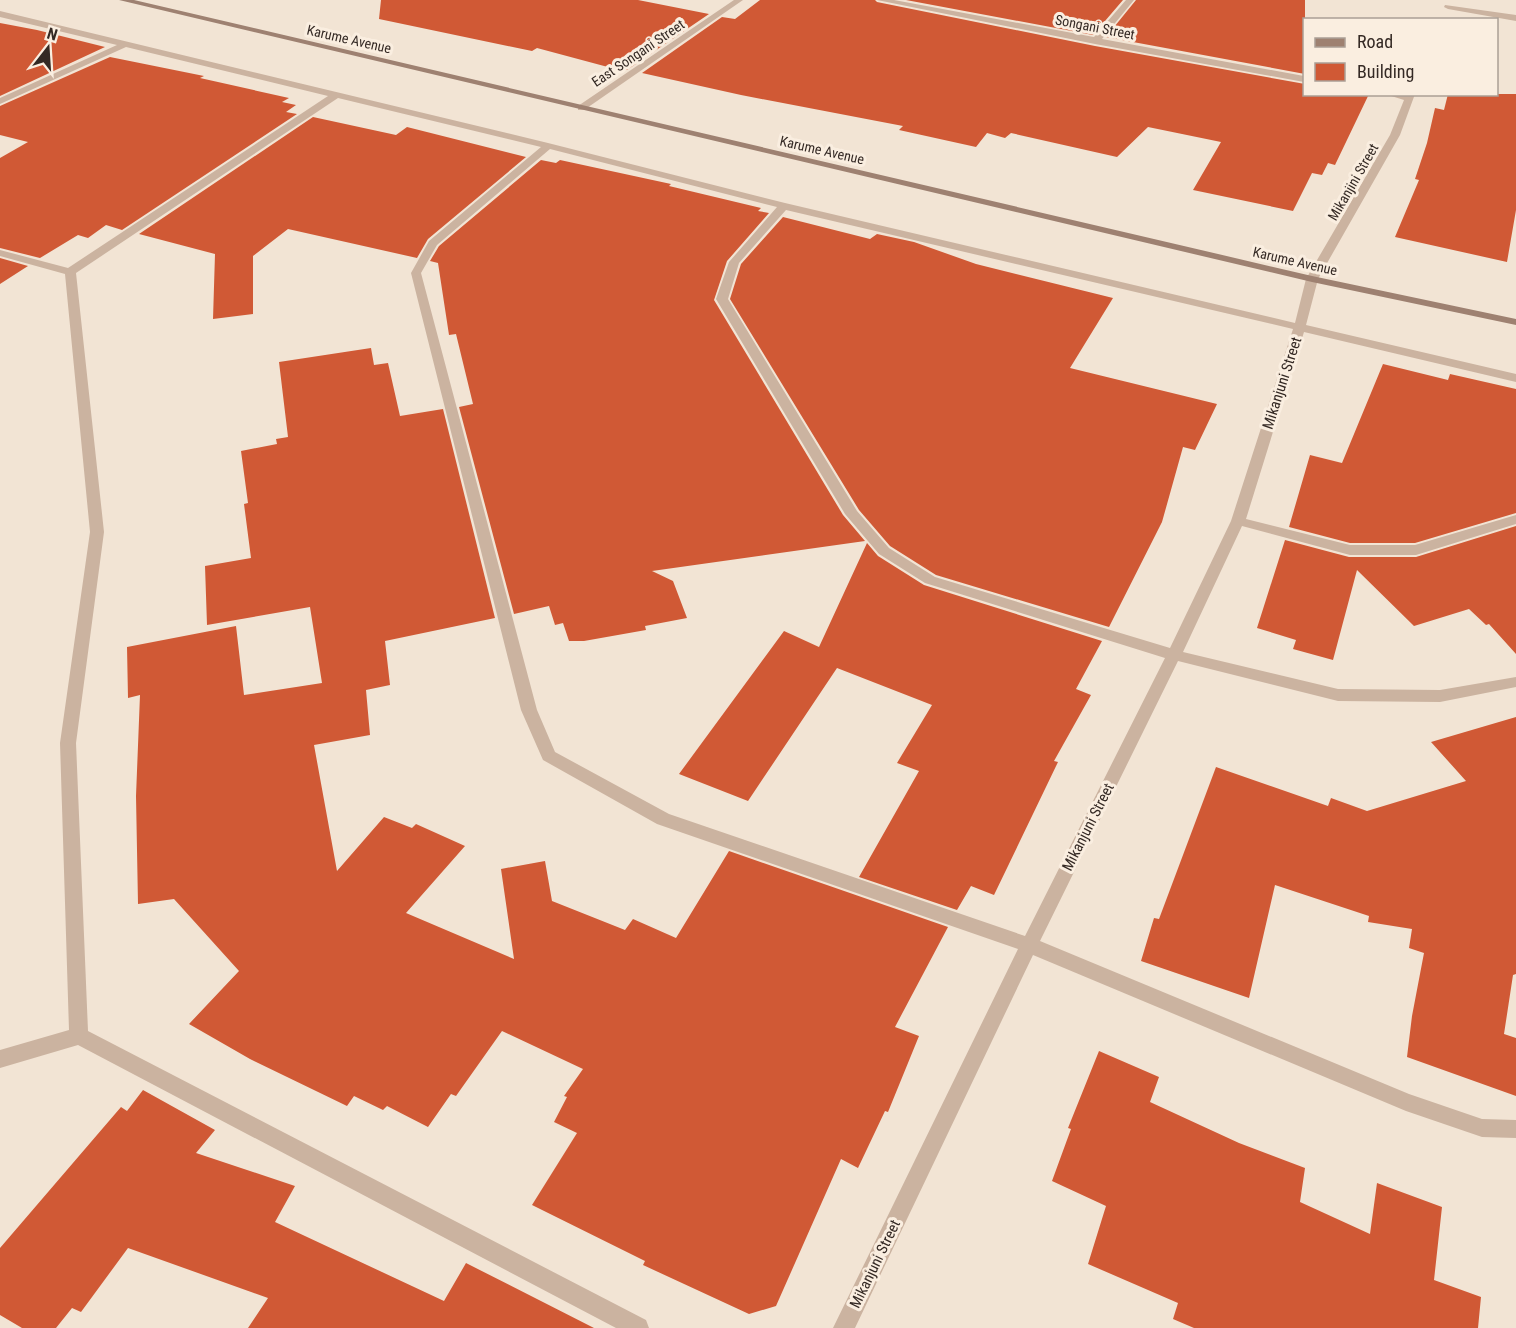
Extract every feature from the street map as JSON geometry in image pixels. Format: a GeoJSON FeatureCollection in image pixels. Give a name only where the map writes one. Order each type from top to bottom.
{"type":"FeatureCollection","features":[{"type":"Feature","properties":{"kind":"main road","name":"Karume Avenue"},"geometry":{"type":"LineString","coordinates":[[123,0],[1312,279],[1516,322]]}},
{"type":"Feature","properties":{"kind":"street","name":"East Songani Street"},"geometry":{"type":"LineString","coordinates":[[581,108],[739,0]]}},
{"type":"Feature","properties":{"kind":"street","name":"Songani Street"},"geometry":{"type":"LineString","coordinates":[[881,0],[1303,79]]}},
{"type":"Feature","properties":{"kind":"street"},"geometry":{"type":"LineString","coordinates":[[1095,40],[1130,0]]}},
{"type":"Feature","properties":{"kind":"street"},"geometry":{"type":"LineString","coordinates":[[1448,7],[1516,18]]}},
{"type":"Feature","properties":{"kind":"street"},"geometry":{"type":"LineString","coordinates":[[0,14],[548,146],[784,206],[1301,321],[1516,378]]}},
{"type":"Feature","properties":{"kind":"street"},"geometry":{"type":"LineString","coordinates":[[0,101],[126,44]]}},
{"type":"Feature","properties":{"kind":"street"},"geometry":{"type":"LineString","coordinates":[[0,253],[69,272],[336,95]]}},
{"type":"Feature","properties":{"kind":"street","name":"Mikanjini Street"},"geometry":{"type":"LineString","coordinates":[[1307,295],[1312,279],[1395,135],[1410,96]]}},
{"type":"Feature","properties":{"kind":"street"},"geometry":{"type":"LineString","coordinates":[[548,146],[433,243],[416,273],[529,710],[549,756],[663,819],[1029,945],[1406,1102],[1482,1128],[1516,1129]]}},
{"type":"Feature","properties":{"kind":"street"},"geometry":{"type":"LineString","coordinates":[[784,206],[734,262],[722,299],[852,514],[884,551],[930,580],[1174,655],[1338,695],[1440,696],[1516,682]]}},
{"type":"Feature","properties":{"kind":"street"},"geometry":{"type":"LineString","coordinates":[[69,272],[97,532],[68,743],[79,1036]]}},
{"type":"Feature","properties":{"kind":"street","name":"Mikanjuni Street"},"geometry":{"type":"LineString","coordinates":[[844,1328],[1238,521],[1301,321],[1307,295]]}},
{"type":"Feature","properties":{"kind":"street"},"geometry":{"type":"LineString","coordinates":[[1238,521],[1350,550],[1416,550],[1516,519]]}},
{"type":"Feature","properties":{"kind":"street"},"geometry":{"type":"LineString","coordinates":[[0,1059],[79,1036],[638,1328]]}},
{"type":"Feature","properties":{"kind":"building"},"geometry":{"type":"Polygon","coordinates":[[[381,0],[638,0],[709,14],[627,70],[619,70],[537,48],[532,51],[379,19],[381,0]]]}},
{"type":"Feature","properties":{"kind":"building"},"geometry":{"type":"Polygon","coordinates":[[[760,0],[875,0],[1095,46],[1303,84],[1303,96],[1368,96],[1335,165],[1328,163],[1322,175],[1312,173],[1293,211],[1193,190],[1221,142],[1148,127],[1117,157],[1011,133],[1005,138],[987,133],[976,147],[899,130],[903,126],[741,95],[642,73],[722,17],[735,19],[760,0]]]}},
{"type":"Feature","properties":{"kind":"building"},"geometry":{"type":"Polygon","coordinates":[[[906,0],[1123,0],[1093,35],[906,0]]]}},
{"type":"Feature","properties":{"kind":"building"},"geometry":{"type":"Polygon","coordinates":[[[1136,0],[1305,0],[1303,74],[1106,37],[1136,0]]]}},
{"type":"Feature","properties":{"kind":"building"},"geometry":{"type":"Polygon","coordinates":[[[0,23],[37,30],[105,47],[0,96],[0,23]]]}},
{"type":"Feature","properties":{"kind":"building"},"geometry":{"type":"Polygon","coordinates":[[[110,57],[204,76],[200,78],[289,98],[282,102],[296,105],[286,112],[297,114],[122,230],[106,225],[88,238],[78,235],[40,258],[0,248],[0,158],[28,142],[0,135],[0,106],[110,57]]]}},
{"type":"Feature","properties":{"kind":"building"},"geometry":{"type":"Polygon","coordinates":[[[1516,94],[1516,210],[1507,262],[1395,237],[1419,180],[1415,179],[1435,108],[1444,110],[1448,96],[1516,94]]]}},
{"type":"Feature","properties":{"kind":"building"},"geometry":{"type":"Polygon","coordinates":[[[313,117],[396,135],[407,127],[526,157],[428,239],[417,258],[288,229],[253,256],[253,314],[213,319],[215,254],[139,234],[313,117]]]}},
{"type":"Feature","properties":{"kind":"building"},"geometry":{"type":"Polygon","coordinates":[[[541,160],[556,163],[560,160],[671,184],[669,186],[761,208],[758,211],[769,213],[727,261],[714,300],[843,515],[865,541],[652,571],[673,581],[687,618],[645,626],[646,630],[584,641],[569,641],[563,623],[555,625],[549,606],[514,614],[459,407],[473,404],[456,334],[449,335],[438,263],[430,261],[439,246],[541,160]]]}},
{"type":"Feature","properties":{"kind":"building"},"geometry":{"type":"Polygon","coordinates":[[[783,217],[870,239],[877,234],[914,242],[976,264],[1113,298],[1070,368],[1217,404],[1195,450],[1183,447],[1162,522],[1109,627],[936,575],[890,546],[859,510],[730,299],[741,264],[783,217]]]}},
{"type":"Feature","properties":{"kind":"building"},"geometry":{"type":"Polygon","coordinates":[[[0,258],[28,266],[0,284],[0,258]]]}},
{"type":"Feature","properties":{"kind":"building"},"geometry":{"type":"Polygon","coordinates":[[[371,348],[374,365],[388,363],[400,416],[443,409],[495,618],[385,641],[390,685],[366,690],[370,735],[314,745],[337,871],[384,817],[412,828],[416,824],[465,846],[406,913],[514,959],[501,869],[545,861],[552,901],[625,930],[633,919],[676,938],[729,851],[948,927],[895,1027],[919,1036],[888,1112],[885,1111],[858,1168],[841,1159],[776,1306],[749,1314],[643,1265],[645,1261],[532,1205],[577,1133],[554,1122],[567,1097],[564,1096],[583,1069],[502,1031],[456,1096],[451,1094],[428,1127],[387,1106],[383,1110],[354,1096],[347,1106],[250,1059],[189,1024],[239,971],[174,899],[138,904],[136,796],[140,695],[128,698],[127,647],[236,626],[244,695],[322,683],[310,607],[207,625],[205,566],[251,558],[244,504],[248,503],[241,451],[277,444],[276,439],[288,437],[279,362],[371,348]]]}},
{"type":"Feature","properties":{"kind":"building"},"geometry":{"type":"Polygon","coordinates":[[[1383,364],[1448,380],[1450,374],[1516,389],[1516,513],[1415,543],[1350,543],[1289,527],[1310,455],[1342,463],[1383,364]]]}},
{"type":"Feature","properties":{"kind":"building"},"geometry":{"type":"Polygon","coordinates":[[[1516,526],[1516,654],[1489,624],[1486,625],[1469,609],[1414,626],[1357,570],[1333,660],[1293,649],[1296,640],[1257,628],[1285,540],[1349,557],[1416,557],[1516,526]]]}},
{"type":"Feature","properties":{"kind":"building"},"geometry":{"type":"Polygon","coordinates":[[[867,543],[878,556],[924,585],[1102,641],[1076,689],[1091,695],[1054,761],[1058,762],[994,895],[971,886],[957,910],[859,877],[919,771],[897,763],[932,705],[837,668],[748,801],[679,774],[784,631],[819,647],[867,543]]]}},
{"type":"Feature","properties":{"kind":"building"},"geometry":{"type":"Polygon","coordinates":[[[1516,717],[1516,974],[1513,975],[1504,1034],[1516,1038],[1516,1096],[1407,1057],[1424,953],[1409,948],[1412,929],[1368,922],[1369,916],[1275,885],[1249,998],[1141,961],[1154,918],[1159,919],[1216,767],[1328,806],[1331,798],[1367,811],[1466,781],[1431,742],[1516,717]]]}},
{"type":"Feature","properties":{"kind":"building"},"geometry":{"type":"Polygon","coordinates":[[[1099,1051],[1159,1077],[1150,1102],[1239,1143],[1305,1168],[1300,1202],[1370,1234],[1377,1183],[1442,1207],[1434,1280],[1481,1297],[1478,1328],[1194,1328],[1173,1319],[1178,1303],[1088,1264],[1106,1206],[1052,1181],[1071,1129],[1068,1128],[1099,1051]]]}},
{"type":"Feature","properties":{"kind":"building"},"geometry":{"type":"Polygon","coordinates":[[[143,1090],[215,1130],[196,1153],[295,1186],[275,1222],[444,1301],[466,1263],[594,1328],[248,1328],[268,1298],[128,1248],[81,1312],[72,1308],[56,1328],[22,1328],[0,1315],[0,1248],[121,1107],[127,1111],[143,1090]]]}}]}
